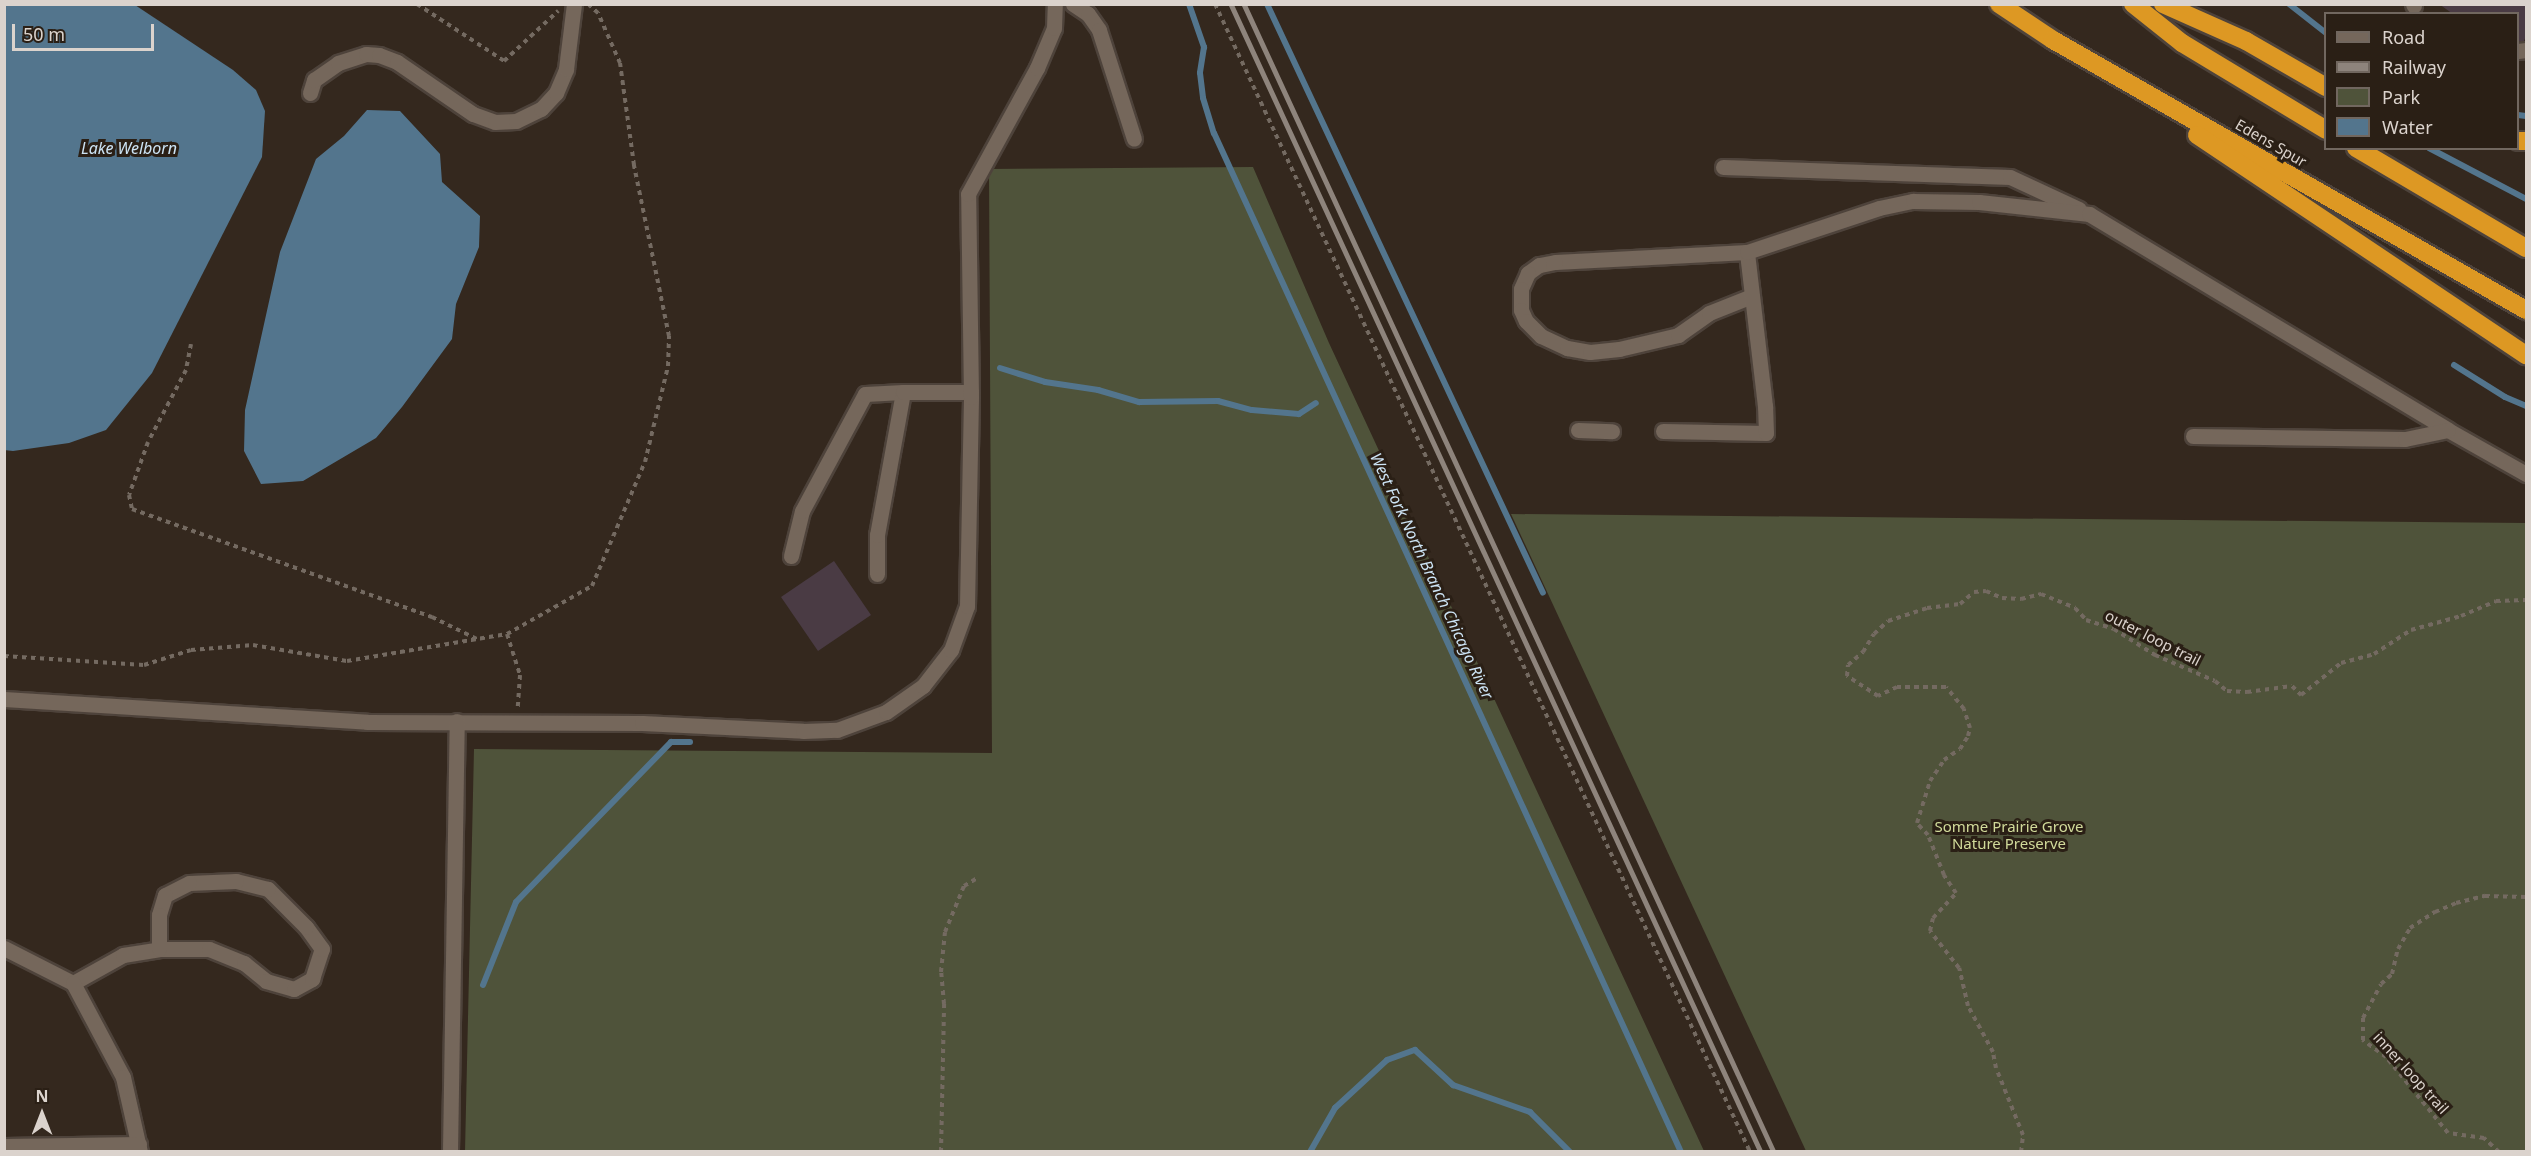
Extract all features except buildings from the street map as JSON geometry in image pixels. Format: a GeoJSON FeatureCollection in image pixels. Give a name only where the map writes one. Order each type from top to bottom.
{"type":"FeatureCollection","features":[{"type":"Feature","properties":{"kind":"highway","name":"Edens Spur"},"geometry":{"type":"LineString","coordinates":[[1999,4],[2053,40],[2526,310]]}},
{"type":"Feature","properties":{"kind":"highway"},"geometry":{"type":"LineString","coordinates":[[2133,4],[2182,43],[2324,129]]}},
{"type":"Feature","properties":{"kind":"highway"},"geometry":{"type":"LineString","coordinates":[[2163,4],[2246,41],[2324,86]]}},
{"type":"Feature","properties":{"kind":"highway"},"geometry":{"type":"LineString","coordinates":[[2053,40],[2526,355]]}},
{"type":"Feature","properties":{"kind":"highway"},"geometry":{"type":"LineString","coordinates":[[2359,150],[2526,248]]}},
{"type":"Feature","properties":{"kind":"street"},"geometry":{"type":"LineString","coordinates":[[4,699],[335,721],[642,723],[803,731],[837,730],[886,712],[923,686],[951,650],[967,606],[971,392],[968,194],[1037,68],[1054,28],[1055,4]]}},
{"type":"Feature","properties":{"kind":"street"},"geometry":{"type":"LineString","coordinates":[[1073,4],[1088,14],[1099,30],[1134,139]]}},
{"type":"Feature","properties":{"kind":"street"},"geometry":{"type":"LineString","coordinates":[[310,93],[314,80],[338,63],[366,54],[379,55],[397,62],[473,114],[495,122],[516,121],[540,109],[556,93],[566,69],[574,5]]}},
{"type":"Feature","properties":{"kind":"street"},"geometry":{"type":"LineString","coordinates":[[1723,167],[2010,177],[2089,214],[2448,430],[2526,474]]}},
{"type":"Feature","properties":{"kind":"street"},"geometry":{"type":"LineString","coordinates":[[1752,296],[1709,313],[1678,335],[1619,349],[1590,352],[1567,348],[1541,336],[1526,321],[1521,310],[1521,289],[1528,273],[1539,265],[1555,262],[1747,252],[1879,208],[1913,201],[1979,202],[2089,214]]}},
{"type":"Feature","properties":{"kind":"street"},"geometry":{"type":"LineString","coordinates":[[1663,431],[1766,433],[1747,252]]}},
{"type":"Feature","properties":{"kind":"street"},"geometry":{"type":"LineString","coordinates":[[791,556],[801,511],[865,394],[971,392]]}},
{"type":"Feature","properties":{"kind":"street"},"geometry":{"type":"LineString","coordinates":[[877,574],[877,535],[903,393]]}},
{"type":"Feature","properties":{"kind":"street"},"geometry":{"type":"LineString","coordinates":[[1578,430],[1612,431]]}},
{"type":"Feature","properties":{"kind":"street"},"geometry":{"type":"LineString","coordinates":[[2193,436],[2406,439],[2448,430]]}},
{"type":"Feature","properties":{"kind":"street"},"geometry":{"type":"LineString","coordinates":[[450,1152],[457,721]]}},
{"type":"Feature","properties":{"kind":"street"},"geometry":{"type":"LineString","coordinates":[[72,983],[123,955],[159,949],[209,949],[244,963],[266,981],[294,989],[312,979],[322,949],[306,927],[268,889],[236,881],[189,883],[165,895],[159,915],[159,949]]}},
{"type":"Feature","properties":{"kind":"street"},"geometry":{"type":"LineString","coordinates":[[4,948],[72,983],[123,1077],[139,1148],[9,1148]]}},
{"type":"Feature","properties":{"kind":"path"},"geometry":{"type":"LineString","coordinates":[[417,4],[504,61],[559,10],[574,5]]}},
{"type":"Feature","properties":{"kind":"path"},"geometry":{"type":"LineString","coordinates":[[4,656],[144,665],[191,650],[253,645],[347,661],[507,634],[592,586],[645,462],[668,366],[666,314],[634,165],[620,63],[598,13],[588,4]]}},
{"type":"Feature","properties":{"kind":"path"},"geometry":{"type":"LineString","coordinates":[[1215,4],[1750,1152]]}},
{"type":"Feature","properties":{"kind":"path"},"geometry":{"type":"LineString","coordinates":[[191,344],[186,370],[148,442],[129,495],[132,508],[432,617],[477,639]]}},
{"type":"Feature","properties":{"kind":"path","name":"outer loop trail"},"geometry":{"type":"LineString","coordinates":[[2021,1152],[2023,1135],[1996,1068],[1993,1052],[1968,1006],[1959,968],[1930,932],[1933,918],[1956,893],[1944,875],[1928,835],[1917,823],[1930,781],[1944,760],[1960,749],[1970,728],[1964,710],[1946,687],[1897,687],[1878,696],[1847,676],[1848,665],[1863,652],[1874,634],[1888,621],[1927,608],[1960,604],[1974,592],[1986,591],[2002,598],[2021,599],[2041,594],[2075,608],[2086,620],[2114,629],[2155,655],[2215,681],[2227,690],[2247,692],[2292,686],[2301,695],[2341,663],[2374,654],[2411,630],[2461,616],[2496,601],[2526,600]]}},
{"type":"Feature","properties":{"kind":"path"},"geometry":{"type":"LineString","coordinates":[[507,634],[520,675],[518,723]]}},
{"type":"Feature","properties":{"kind":"path"},"geometry":{"type":"LineString","coordinates":[[941,1152],[944,1004],[941,972],[945,932],[964,886],[979,877]]}},
{"type":"Feature","properties":{"kind":"path","name":"inner loop trail"},"geometry":{"type":"LineString","coordinates":[[2499,1152],[2484,1138],[2448,1133],[2386,1057],[2363,1040],[2363,1018],[2381,984],[2392,974],[2398,949],[2410,928],[2435,912],[2456,903],[2485,896],[2526,897]]}},
{"type":"Feature","properties":{"kind":"green space"},"geometry":{"type":"Polygon","coordinates":[[[1253,167],[1329,343],[1704,1151],[465,1152],[474,749],[992,753],[989,169],[1253,167]]]}},
{"type":"Feature","properties":{"kind":"green space","name":"Somme Prairie Grove Nature Preserve"},"geometry":{"type":"Polygon","coordinates":[[[1511,514],[2526,523],[2526,1151],[1806,1151],[1511,514]]]}},
{"type":"Feature","properties":{"kind":"water","name":"Lake Welborn"},"geometry":{"type":"Polygon","coordinates":[[[5,4],[135,5],[233,70],[256,90],[265,111],[262,157],[152,373],[106,430],[69,443],[13,451],[4,450],[5,4]]]}},
{"type":"Feature","properties":{"kind":"water"},"geometry":{"type":"Polygon","coordinates":[[[367,110],[400,111],[440,154],[442,182],[480,216],[479,247],[456,304],[452,339],[376,438],[303,481],[261,484],[244,451],[245,410],[280,252],[316,159],[344,136],[367,110]]]}},
{"type":"Feature","properties":{"kind":"waterway","name":"West Fork North Branch Chicago River"},"geometry":{"type":"LineString","coordinates":[[1189,4],[1204,47],[1200,73],[1203,98],[1214,133],[1681,1152]]}},
{"type":"Feature","properties":{"kind":"waterway"},"geometry":{"type":"LineString","coordinates":[[1267,4],[1543,593]]}},
{"type":"Feature","properties":{"kind":"waterway"},"geometry":{"type":"LineString","coordinates":[[2289,4],[2324,31]]}},
{"type":"Feature","properties":{"kind":"waterway"},"geometry":{"type":"LineString","coordinates":[[2519,115],[2526,116]]}},
{"type":"Feature","properties":{"kind":"waterway"},"geometry":{"type":"LineString","coordinates":[[2433,150],[2526,199]]}},
{"type":"Feature","properties":{"kind":"waterway"},"geometry":{"type":"LineString","coordinates":[[2454,365],[2505,397],[2526,406]]}},
{"type":"Feature","properties":{"kind":"waterway"},"geometry":{"type":"LineString","coordinates":[[1000,368],[1045,382],[1098,390],[1139,402],[1218,401],[1252,410],[1299,414],[1316,403]]}},
{"type":"Feature","properties":{"kind":"waterway"},"geometry":{"type":"LineString","coordinates":[[483,985],[516,902],[671,742],[690,742]]}},
{"type":"Feature","properties":{"kind":"waterway"},"geometry":{"type":"LineString","coordinates":[[1310,1152],[1335,1108],[1387,1060],[1415,1050],[1453,1085],[1530,1112],[1570,1152]]}},
{"type":"Feature","properties":{"kind":"railway"},"geometry":{"type":"LineString","coordinates":[[1231,4],[1761,1152]]}},
{"type":"Feature","properties":{"kind":"railway"},"geometry":{"type":"LineString","coordinates":[[1244,4],[1774,1152]]}}]}
